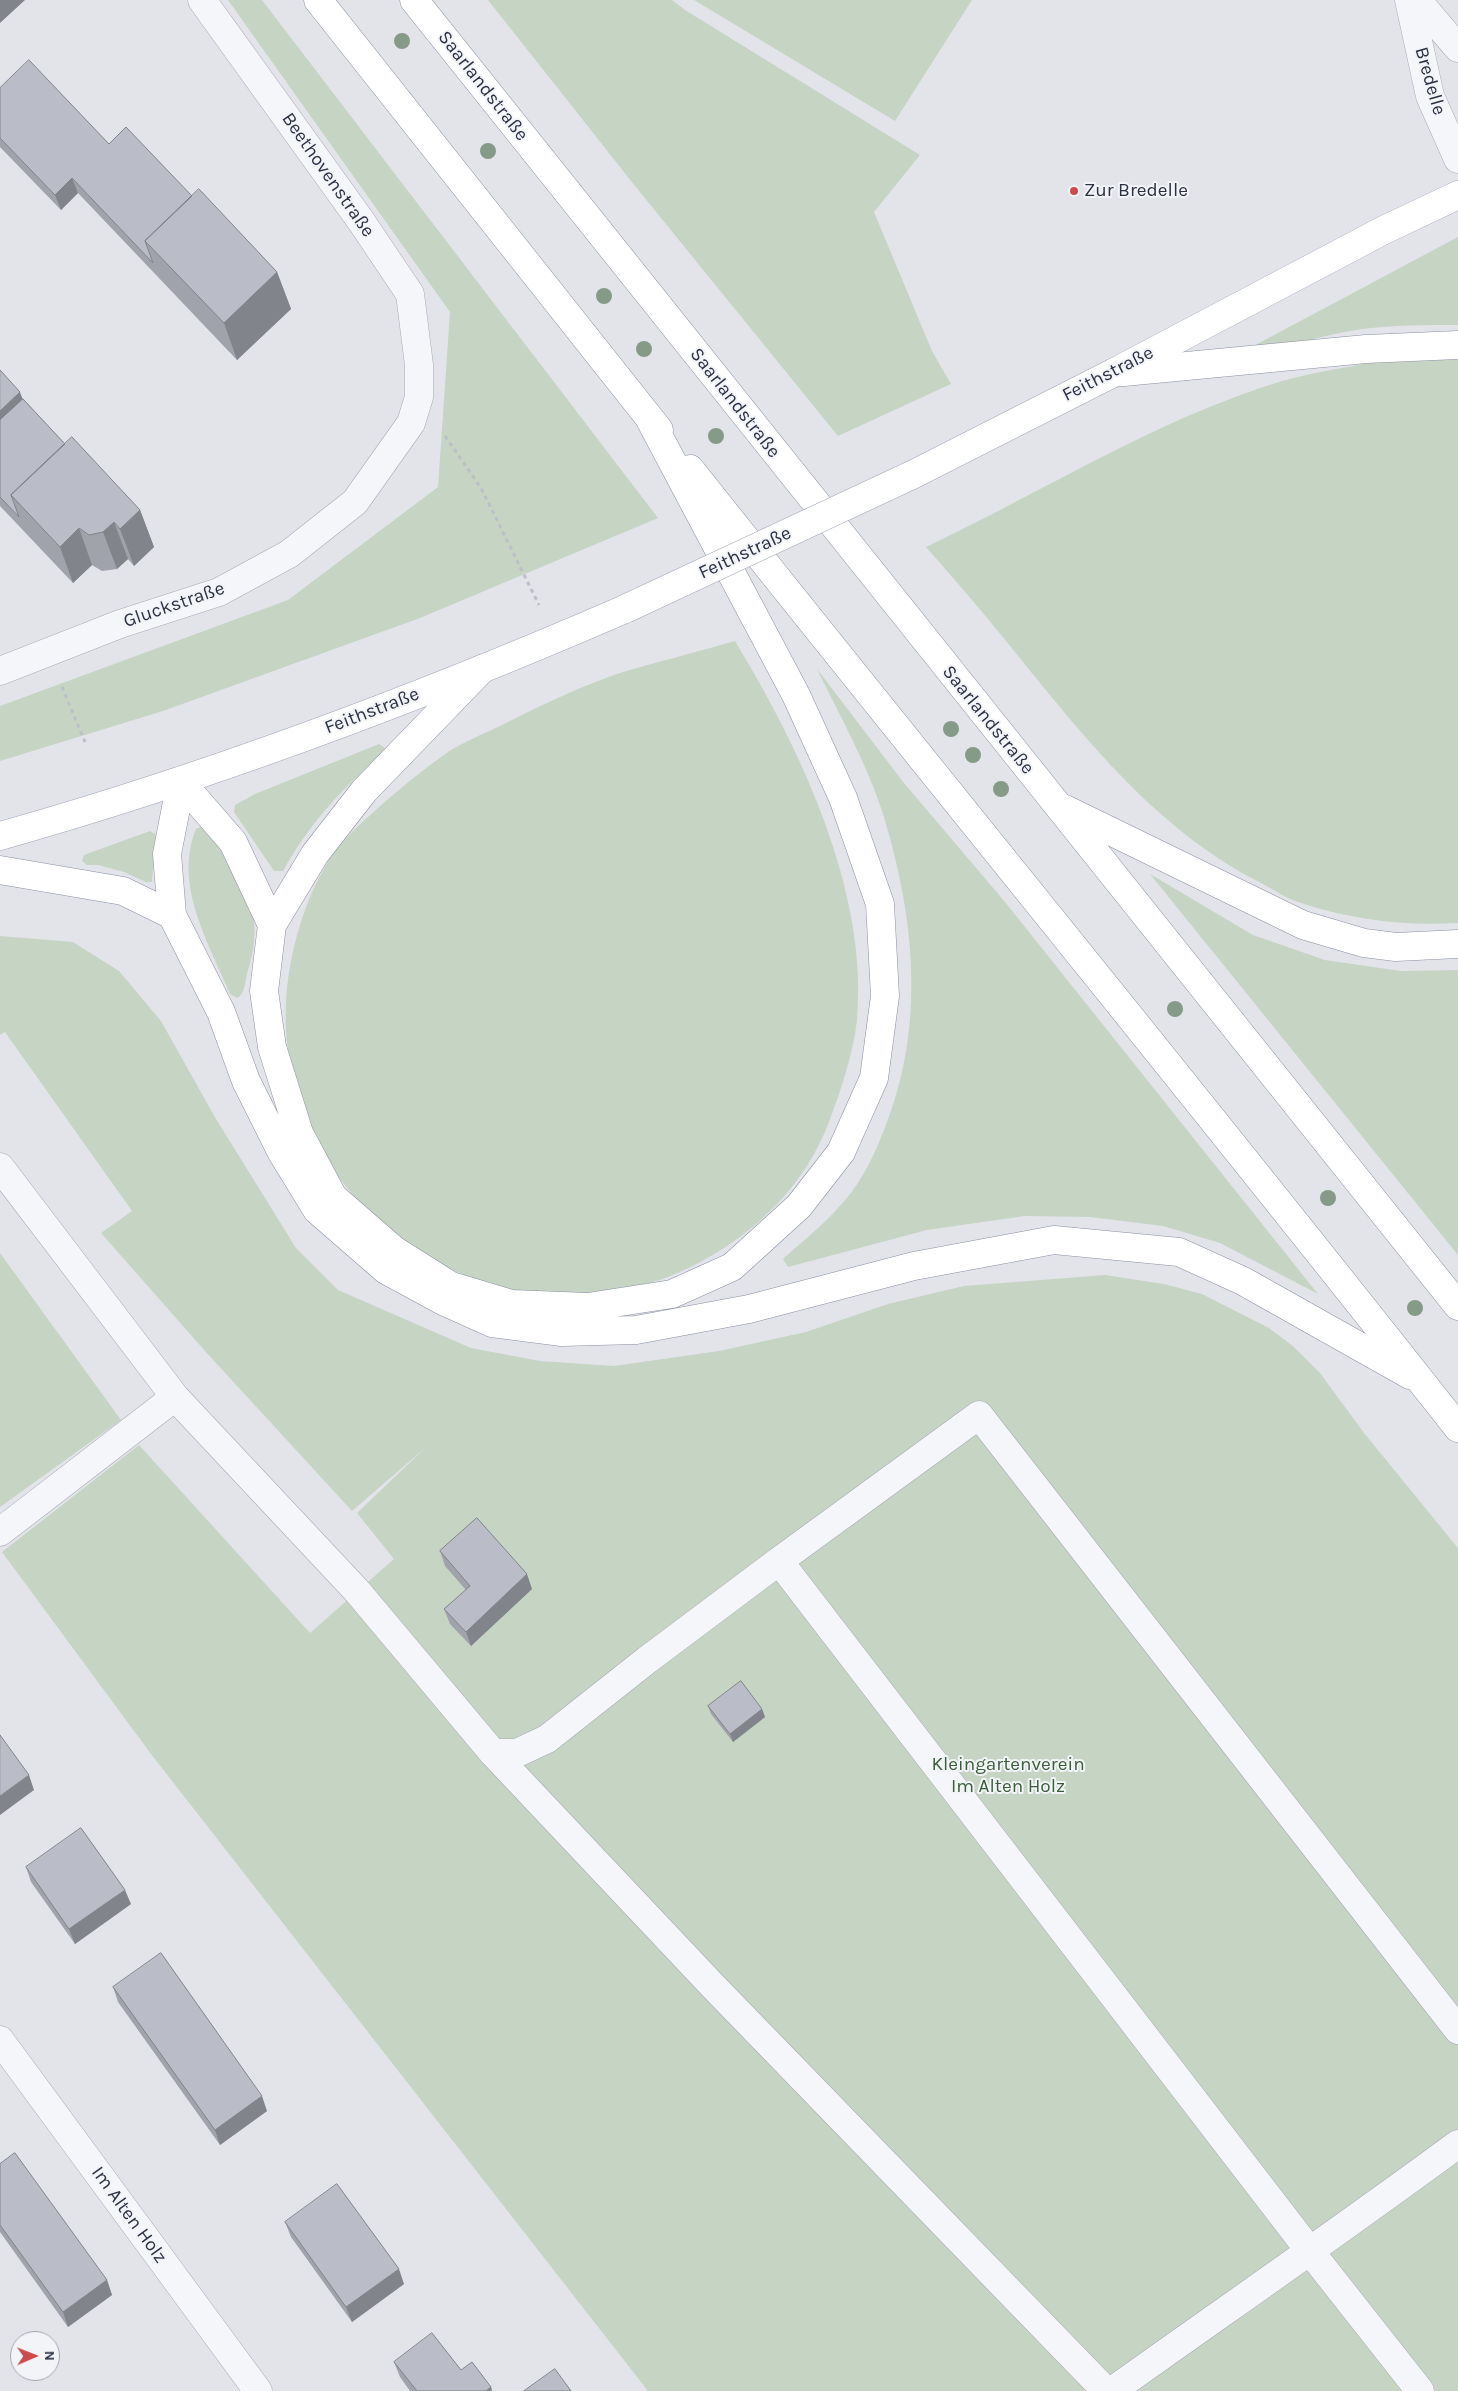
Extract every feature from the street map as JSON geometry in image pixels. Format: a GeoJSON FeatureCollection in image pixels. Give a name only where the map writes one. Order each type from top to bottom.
{"type":"FeatureCollection","features":[{"type":"Feature","properties":{"kind":"main road"},"geometry":{"type":"LineString","coordinates":[[318,0],[648,416],[1458,1428]]}},
{"type":"Feature","properties":{"kind":"main road","name":"Saarlandstraße"},"geometry":{"type":"LineString","coordinates":[[414,0],[1056,806],[1458,1306]]}},
{"type":"Feature","properties":{"kind":"main road","name":"Feithstraße"},"geometry":{"type":"LineString","coordinates":[[0,836],[181,782],[482,669],[625,609],[914,474],[1384,230],[1458,195]]}},
{"type":"Feature","properties":{"kind":"main road"},"geometry":{"type":"LineString","coordinates":[[1113,372],[1366,349],[1458,345]]}},
{"type":"Feature","properties":{"kind":"main road"},"geometry":{"type":"LineString","coordinates":[[482,669],[364,791],[315,854],[272,925],[264,991],[272,1047],[299,1133],[333,1197],[394,1250],[451,1286],[511,1304],[559,1306],[588,1307],[672,1294],[732,1266],[799,1206],[841,1152],[874,1078],[885,996],[880,904],[842,798],[796,695],[648,416]]}},
{"type":"Feature","properties":{"kind":"main road"},"geometry":{"type":"LineString","coordinates":[[181,782],[233,842],[272,925]]}},
{"type":"Feature","properties":{"kind":"main road"},"geometry":{"type":"LineString","coordinates":[[181,782],[167,854],[172,915],[221,1012],[246,1081],[282,1153],[317,1210],[386,1270],[443,1302],[492,1323],[562,1332],[636,1330],[748,1309],[914,1266],[1054,1240],[1179,1252],[1243,1281],[1422,1382]]}},
{"type":"Feature","properties":{"kind":"main road"},"geometry":{"type":"LineString","coordinates":[[1056,806],[1303,925],[1364,943],[1396,947],[1458,944]]}},
{"type":"Feature","properties":{"kind":"main road"},"geometry":{"type":"LineString","coordinates":[[0,870],[123,891],[172,915]]}},
{"type":"Feature","properties":{"kind":"street","name":"Beethovenstraße"},"geometry":{"type":"LineString","coordinates":[[202,0],[361,220],[410,294],[419,365]]}},
{"type":"Feature","properties":{"kind":"street","name":"Bredelle"},"geometry":{"type":"LineString","coordinates":[[1409,0],[1430,96],[1458,159]]}},
{"type":"Feature","properties":{"kind":"street","name":"Bredelle"},"geometry":{"type":"LineString","coordinates":[[1417,0],[1458,48]]}},
{"type":"Feature","properties":{"kind":"street","name":"Gluckstraße"},"geometry":{"type":"LineString","coordinates":[[0,671],[120,624],[219,592],[289,554],[354,502],[411,423],[419,397],[419,365]]}},
{"type":"Feature","properties":{"kind":"street"},"geometry":{"type":"LineString","coordinates":[[0,1167],[175,1397],[357,1591],[493,1753],[712,1984],[1106,2391]]}},
{"type":"Feature","properties":{"kind":"street"},"geometry":{"type":"LineString","coordinates":[[0,1532],[175,1397]]}},
{"type":"Feature","properties":{"kind":"street"},"geometry":{"type":"LineString","coordinates":[[493,1753],[518,1753],[547,1739],[647,1660],[979,1415],[1458,2030]]}},
{"type":"Feature","properties":{"kind":"street"},"geometry":{"type":"LineString","coordinates":[[779,1561],[1309,2250],[1420,2391]]}},
{"type":"Feature","properties":{"kind":"street","name":"Im Alten Holz"},"geometry":{"type":"LineString","coordinates":[[0,2040],[258,2391]]}},
{"type":"Feature","properties":{"kind":"street"},"geometry":{"type":"LineString","coordinates":[[1112,2391],[1309,2250],[1362,2215],[1458,2144]]}},
{"type":"Feature","properties":{"kind":"path"},"geometry":{"type":"LineString","coordinates":[[419,397],[481,488],[527,579]]}},
{"type":"Feature","properties":{"kind":"path"},"geometry":{"type":"LineString","coordinates":[[47,652],[85,742]]}},
{"type":"Feature","properties":{"kind":"green space"},"geometry":{"type":"Polygon","coordinates":[[[228,0],[262,0],[658,518],[420,618],[163,711],[0,761],[0,706],[288,600],[438,487],[450,312],[228,0]]]}},
{"type":"Feature","properties":{"kind":"green space"},"geometry":{"type":"Polygon","coordinates":[[[488,0],[672,0],[685,10],[920,155],[874,212],[932,351],[951,384],[838,436],[635,186],[488,0]]]}},
{"type":"Feature","properties":{"kind":"green space"},"geometry":{"type":"Polygon","coordinates":[[[694,0],[972,0],[895,121],[694,0]]]}},
{"type":"Feature","properties":{"kind":"green space"},"geometry":{"type":"Polygon","coordinates":[[[1458,237],[1458,325],[1362,329],[1322,337],[1254,355],[1248,349],[1458,237]]]}},
{"type":"Feature","properties":{"kind":"green space"},"geometry":{"type":"Polygon","coordinates":[[[1393,358],[1443,358],[1458,360],[1458,923],[1418,924],[1398,922],[1359,918],[1320,909],[1286,897],[1219,859],[1181,831],[1111,766],[926,547],[1101,457],[1190,415],[1282,381],[1393,358]]]}},
{"type":"Feature","properties":{"kind":"green space"},"geometry":{"type":"Polygon","coordinates":[[[735,641],[783,727],[805,774],[825,823],[841,872],[852,922],[858,971],[857,1020],[850,1059],[829,1122],[807,1165],[778,1203],[742,1235],[702,1261],[623,1290],[544,1294],[469,1277],[402,1240],[347,1187],[307,1121],[287,1045],[291,961],[302,919],[312,892],[333,854],[352,832],[411,780],[454,748],[542,705],[599,680],[735,641]]]}},
{"type":"Feature","properties":{"kind":"green space"},"geometry":{"type":"Polygon","coordinates":[[[817,669],[904,783],[1005,902],[1318,1294],[1220,1243],[1163,1226],[1090,1217],[1025,1216],[927,1230],[788,1267],[783,1259],[839,1207],[858,1183],[873,1157],[897,1091],[906,1052],[911,1012],[911,972],[908,933],[903,893],[894,853],[877,795],[853,740],[817,669]]]}},
{"type":"Feature","properties":{"kind":"green space"},"geometry":{"type":"Polygon","coordinates":[[[379,744],[385,748],[383,755],[353,781],[327,808],[304,838],[283,871],[274,871],[234,812],[235,805],[255,794],[379,744]]]}},
{"type":"Feature","properties":{"kind":"green space"},"geometry":{"type":"Polygon","coordinates":[[[204,828],[228,859],[242,884],[252,909],[254,921],[253,948],[244,988],[242,994],[237,998],[230,994],[213,955],[196,913],[191,892],[190,850],[196,829],[204,828]]]}},
{"type":"Feature","properties":{"kind":"green space"},"geometry":{"type":"Polygon","coordinates":[[[150,831],[156,837],[152,882],[146,882],[124,872],[98,865],[87,865],[82,861],[84,855],[150,831]]]}},
{"type":"Feature","properties":{"kind":"green space"},"geometry":{"type":"Polygon","coordinates":[[[1150,874],[1253,935],[1325,960],[1401,971],[1458,970],[1458,1255],[1150,874]]]}},
{"type":"Feature","properties":{"kind":"green space","name":"Kleingartenverein Im Alten Holz"},"geometry":{"type":"Polygon","coordinates":[[[0,936],[73,942],[119,971],[161,1021],[216,1119],[296,1248],[338,1290],[471,1348],[540,1361],[614,1366],[719,1351],[806,1332],[888,1304],[964,1286],[1105,1275],[1164,1284],[1202,1294],[1269,1328],[1294,1347],[1320,1373],[1364,1433],[1458,1548],[1458,2391],[648,2391],[151,1754],[2,1552],[139,1445],[310,1633],[394,1559],[357,1513],[425,1448],[352,1511],[205,1351],[101,1233],[132,1211],[5,1032],[0,1035],[0,936]]]}},
{"type":"Feature","properties":{"kind":"green space"},"geometry":{"type":"Polygon","coordinates":[[[0,1253],[121,1420],[0,1507],[0,1253]]]}},
{"type":"Feature","properties":{"kind":"building"},"geometry":{"type":"Polygon","coordinates":[[[29,60],[109,144],[126,127],[192,196],[145,241],[153,263],[72,178],[55,195],[0,138],[0,88],[29,60]]]}},
{"type":"Feature","properties":{"kind":"building"},"geometry":{"type":"Polygon","coordinates":[[[199,189],[277,272],[224,323],[145,241],[199,189]]]}},
{"type":"Feature","properties":{"kind":"building"},"geometry":{"type":"Polygon","coordinates":[[[0,370],[20,392],[0,411],[0,370]]]}},
{"type":"Feature","properties":{"kind":"building"},"geometry":{"type":"Polygon","coordinates":[[[23,399],[65,444],[11,495],[19,517],[0,497],[0,420],[23,399]]]}},
{"type":"Feature","properties":{"kind":"building"},"geometry":{"type":"Polygon","coordinates":[[[72,437],[140,510],[120,529],[114,522],[103,532],[89,535],[79,528],[60,547],[11,495],[72,437]]]}},
{"type":"Feature","properties":{"kind":"building"},"geometry":{"type":"Polygon","coordinates":[[[477,1518],[527,1574],[466,1632],[444,1609],[470,1586],[440,1551],[477,1518]]]}},
{"type":"Feature","properties":{"kind":"building"},"geometry":{"type":"Polygon","coordinates":[[[741,1681],[762,1709],[730,1734],[708,1706],[741,1681]]]}},
{"type":"Feature","properties":{"kind":"building"},"geometry":{"type":"Polygon","coordinates":[[[0,1735],[29,1775],[0,1796],[0,1735]]]}},
{"type":"Feature","properties":{"kind":"building"},"geometry":{"type":"Polygon","coordinates":[[[81,1828],[125,1890],[69,1929],[26,1867],[81,1828]]]}},
{"type":"Feature","properties":{"kind":"building"},"geometry":{"type":"Polygon","coordinates":[[[161,1953],[262,2096],[215,2130],[113,1987],[161,1953]]]}},
{"type":"Feature","properties":{"kind":"building"},"geometry":{"type":"Polygon","coordinates":[[[15,2153],[107,2280],[63,2312],[0,2225],[0,2164],[15,2153]]]}},
{"type":"Feature","properties":{"kind":"building"},"geometry":{"type":"Polygon","coordinates":[[[337,2184],[399,2269],[346,2307],[285,2222],[337,2184]]]}},
{"type":"Feature","properties":{"kind":"building"},"geometry":{"type":"Polygon","coordinates":[[[432,2333],[461,2370],[472,2362],[491,2387],[486,2391],[417,2391],[394,2362],[432,2333]]]}},
{"type":"Feature","properties":{"kind":"building"},"geometry":{"type":"Polygon","coordinates":[[[555,2369],[571,2391],[524,2391],[555,2369]]]}},
{"type":"Feature","properties":{"kind":"place","name":"Zur Bredelle"},"geometry":{"type":"Point","coordinates":[1074,191]}}]}
